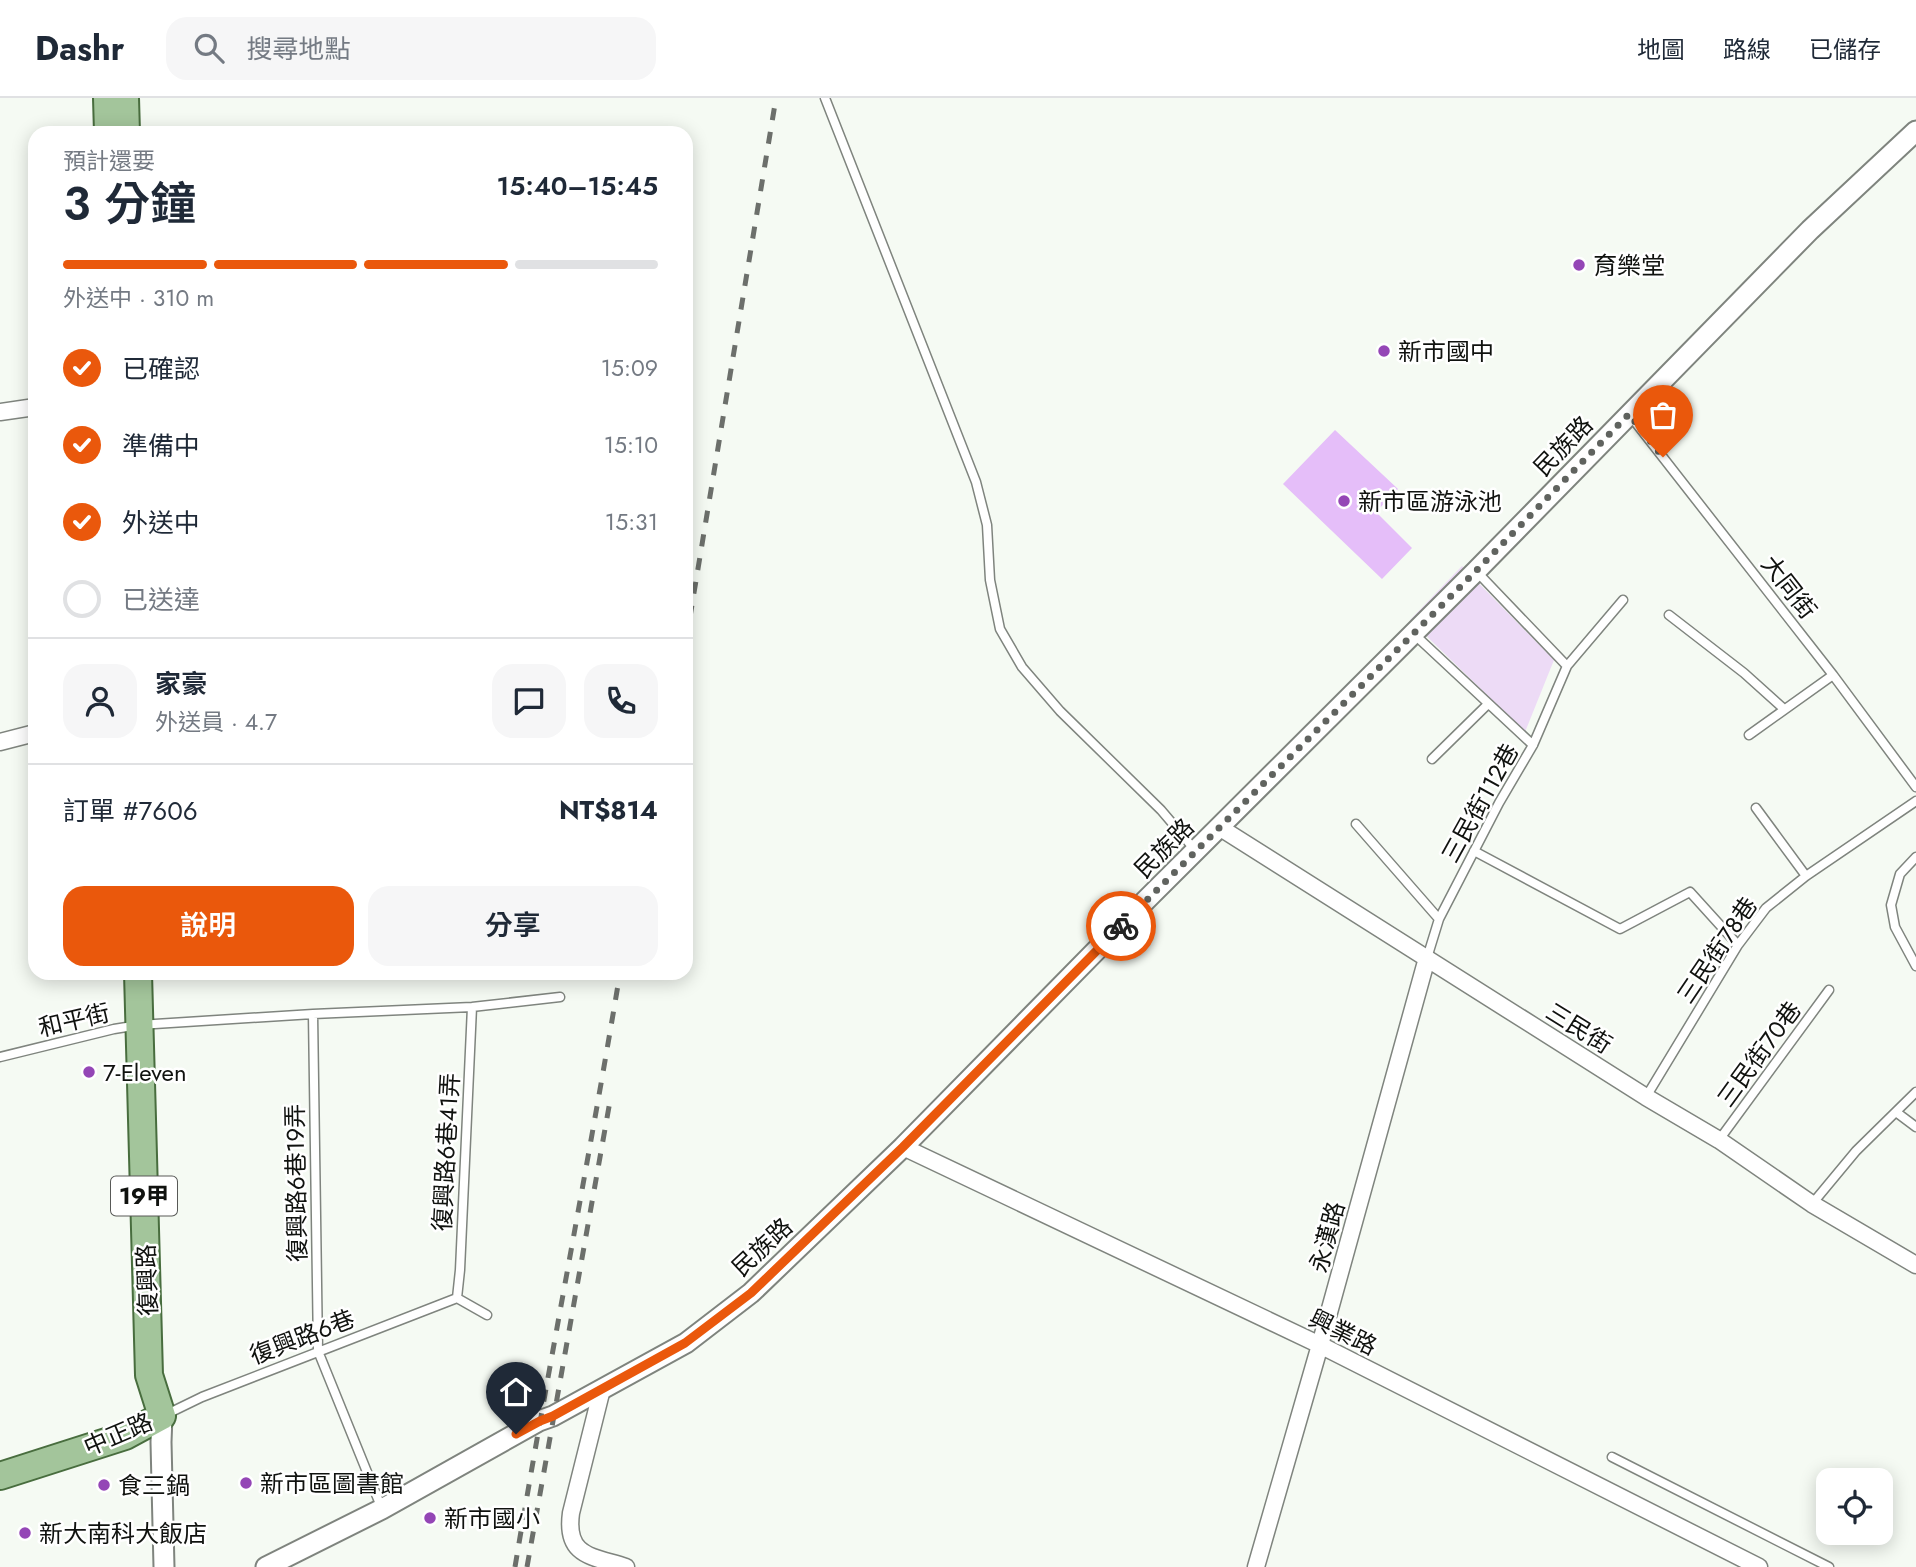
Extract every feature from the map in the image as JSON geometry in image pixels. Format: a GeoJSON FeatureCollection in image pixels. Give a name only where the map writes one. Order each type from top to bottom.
{"type":"FeatureCollection","features":[{"type":"Feature","properties":{"kind":"main road"},"geometry":{"type":"LineString","coordinates":[[107,98],[108,126]]}},
{"type":"Feature","properties":{"kind":"main road"},"geometry":{"type":"LineString","coordinates":[[125,98],[126,126]]}},
{"type":"Feature","properties":{"kind":"main road","name":"復興路"},"geometry":{"type":"LineString","coordinates":[[139,980],[148,1024],[168,1373],[162,1416]]}},
{"type":"Feature","properties":{"kind":"main road","name":"復興路"},"geometry":{"type":"LineString","coordinates":[[148,1024],[155,980]]}},
{"type":"Feature","properties":{"kind":"main road","name":"中正路"},"geometry":{"type":"LineString","coordinates":[[0,1459],[118,1420],[162,1416]]}},
{"type":"Feature","properties":{"kind":"main road","name":"中正路"},"geometry":{"type":"LineString","coordinates":[[0,1476],[125,1436],[162,1416]]}},
{"type":"Feature","properties":{"kind":"street","name":"民族路"},"geometry":{"type":"LineString","coordinates":[[266,1567],[382,1509],[685,1343],[751,1293],[903,1147],[1476,571],[1810,230],[1916,131]]}},
{"type":"Feature","properties":{"kind":"street"},"geometry":{"type":"LineString","coordinates":[[0,412],[28,408]]}},
{"type":"Feature","properties":{"kind":"street"},"geometry":{"type":"LineString","coordinates":[[0,741],[28,735]]}},
{"type":"Feature","properties":{"kind":"street","name":"三民街"},"geometry":{"type":"LineString","coordinates":[[1219,827],[1646,1097],[1719,1140],[1812,1204],[1916,1265]]}},
{"type":"Feature","properties":{"kind":"street","name":"永漢路"},"geometry":{"type":"LineString","coordinates":[[1256,1567],[1427,958]]}},
{"type":"Feature","properties":{"kind":"street","name":"興業路"},"geometry":{"type":"LineString","coordinates":[[903,1147],[1320,1345],[1759,1567]]}},
{"type":"Feature","properties":{"kind":"street"},"geometry":{"type":"LineString","coordinates":[[602,1389],[571,1513],[570,1536],[578,1549],[586,1554],[626,1567]]}},
{"type":"Feature","properties":{"kind":"street","name":"復興路"},"geometry":{"type":"LineString","coordinates":[[162,1416],[164,1567]]}},
{"type":"Feature","properties":{"kind":"lane"},"geometry":{"type":"LineString","coordinates":[[825,98],[976,482],[987,525],[990,580],[1000,629],[1022,667],[1060,710],[1161,810],[1195,851]]}},
{"type":"Feature","properties":{"kind":"lane","name":"大同街"},"geometry":{"type":"LineString","coordinates":[[1629,414],[1833,675],[1916,787]]}},
{"type":"Feature","properties":{"kind":"lane"},"geometry":{"type":"LineString","coordinates":[[1476,571],[1567,666]]}},
{"type":"Feature","properties":{"kind":"lane","name":"三民街112巷"},"geometry":{"type":"LineString","coordinates":[[1427,958],[1439,919],[1499,803],[1533,745],[1567,666],[1623,600]]}},
{"type":"Feature","properties":{"kind":"lane"},"geometry":{"type":"LineString","coordinates":[[1669,615],[1744,673],[1784,709]]}},
{"type":"Feature","properties":{"kind":"lane"},"geometry":{"type":"LineString","coordinates":[[1413,633],[1533,745]]}},
{"type":"Feature","properties":{"kind":"lane"},"geometry":{"type":"LineString","coordinates":[[1749,735],[1833,675]]}},
{"type":"Feature","properties":{"kind":"lane"},"geometry":{"type":"LineString","coordinates":[[1432,759],[1488,704]]}},
{"type":"Feature","properties":{"kind":"lane","name":"三民街78巷"},"geometry":{"type":"LineString","coordinates":[[1646,1097],[1738,944],[1766,908],[1806,876],[1916,802]]}},
{"type":"Feature","properties":{"kind":"lane"},"geometry":{"type":"LineString","coordinates":[[1756,808],[1806,876]]}},
{"type":"Feature","properties":{"kind":"lane"},"geometry":{"type":"LineString","coordinates":[[1356,824],[1439,919]]}},
{"type":"Feature","properties":{"kind":"lane"},"geometry":{"type":"LineString","coordinates":[[1474,851],[1620,929],[1690,892],[1738,944]]}},
{"type":"Feature","properties":{"kind":"lane"},"geometry":{"type":"LineString","coordinates":[[1916,857],[1900,874],[1892,905],[1895,927],[1916,966]]}},
{"type":"Feature","properties":{"kind":"lane","name":"三民街70巷"},"geometry":{"type":"LineString","coordinates":[[1719,1140],[1829,990]]}},
{"type":"Feature","properties":{"kind":"lane","name":"和平街"},"geometry":{"type":"LineString","coordinates":[[0,1057],[114,1029],[148,1024],[472,1007],[561,997]]}},
{"type":"Feature","properties":{"kind":"lane","name":"復興路6巷41弄"},"geometry":{"type":"LineString","coordinates":[[457,1298],[472,1007]]}},
{"type":"Feature","properties":{"kind":"lane","name":"復興路6巷19弄"},"geometry":{"type":"LineString","coordinates":[[313,1014],[318,1351]]}},
{"type":"Feature","properties":{"kind":"lane"},"geometry":{"type":"LineString","coordinates":[[1812,1204],[1856,1151],[1916,1092]]}},
{"type":"Feature","properties":{"kind":"lane"},"geometry":{"type":"LineString","coordinates":[[1896,1112],[1916,1127]]}},
{"type":"Feature","properties":{"kind":"lane"},"geometry":{"type":"LineString","coordinates":[[457,1298],[487,1315]]}},
{"type":"Feature","properties":{"kind":"lane","name":"復興路6巷"},"geometry":{"type":"LineString","coordinates":[[162,1416],[202,1397],[457,1298]]}},
{"type":"Feature","properties":{"kind":"lane"},"geometry":{"type":"LineString","coordinates":[[318,1351],[382,1509]]}},
{"type":"Feature","properties":{"kind":"lane"},"geometry":{"type":"LineString","coordinates":[[1612,1457],[1829,1567]]}},
{"type":"Feature","properties":{"kind":"shaded area","name":"新市區游泳池"},"geometry":{"type":"Polygon","coordinates":[[[1335,430],[1398,489],[1376,512],[1412,548],[1382,579],[1283,484],[1335,430]]]}},
{"type":"Feature","properties":{"kind":"shaded area"},"geometry":{"type":"Polygon","coordinates":[[[1462,566],[1554,660],[1525,732],[1410,620],[1462,566]]]}},
{"type":"Feature","properties":{"kind":"railway"},"geometry":{"type":"LineString","coordinates":[[693,599],[776,98]]}},
{"type":"Feature","properties":{"kind":"railway"},"geometry":{"type":"LineString","coordinates":[[515,1567],[619,980]]}},
{"type":"Feature","properties":{"kind":"railway"},"geometry":{"type":"LineString","coordinates":[[527,1567],[610,1101]]}},
{"type":"Feature","properties":{"kind":"way so far"},"geometry":{"type":"LineString","coordinates":[[1121,926],[1629,414],[1663,457]]}},
{"type":"Feature","properties":{"kind":"place","name":"育樂堂"},"geometry":{"type":"Point","coordinates":[1579,265]}},
{"type":"Feature","properties":{"kind":"place","name":"新市國中"},"geometry":{"type":"Point","coordinates":[1384,351]}},
{"type":"Feature","properties":{"kind":"place","name":"新市區游泳池"},"geometry":{"type":"Point","coordinates":[1344,501]}},
{"type":"Feature","properties":{"kind":"place","name":"7-Eleven"},"geometry":{"type":"Point","coordinates":[89,1072]}},
{"type":"Feature","properties":{"kind":"place","name":"新市區圖書館"},"geometry":{"type":"Point","coordinates":[246,1483]}},
{"type":"Feature","properties":{"kind":"place","name":"食三鍋"},"geometry":{"type":"Point","coordinates":[104,1485]}},
{"type":"Feature","properties":{"kind":"place","name":"新市國小"},"geometry":{"type":"Point","coordinates":[430,1518]}},
{"type":"Feature","properties":{"kind":"place","name":"新大南科大飯店"},"geometry":{"type":"Point","coordinates":[25,1533]}},
{"type":"Feature","properties":{"kind":"route"},"geometry":{"type":"LineString","coordinates":[[516,1434],[685,1343],[751,1293],[903,1147],[1121,926]]}}]}
